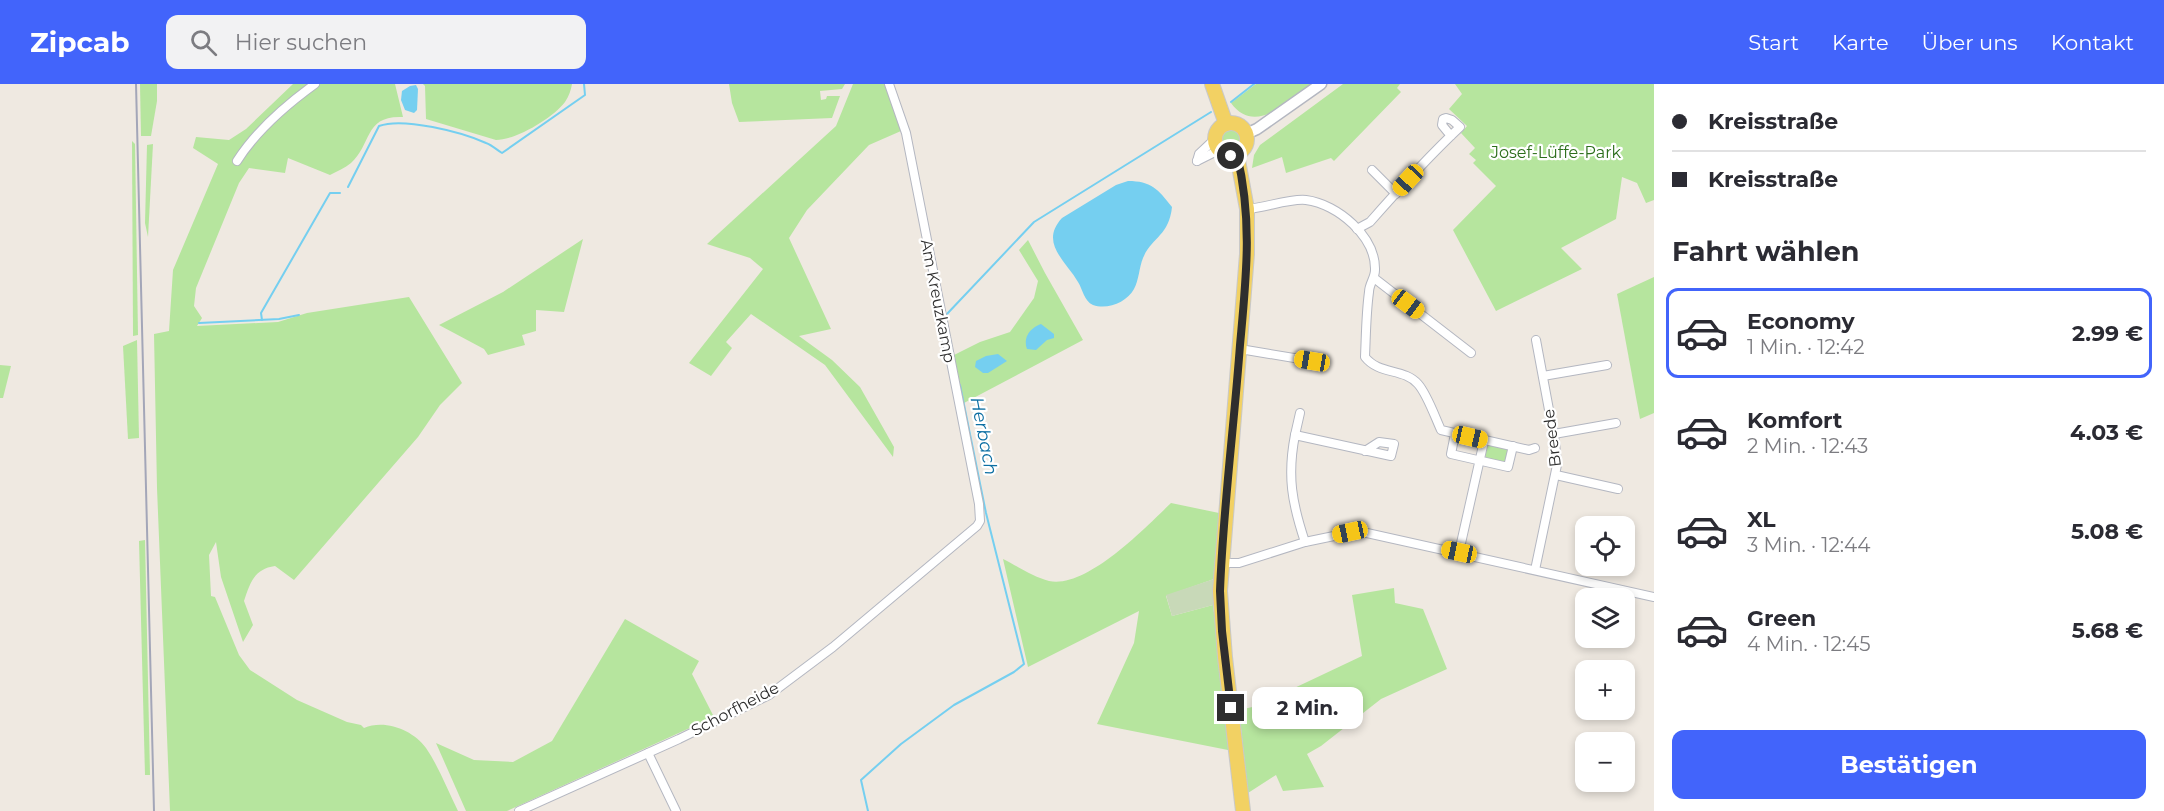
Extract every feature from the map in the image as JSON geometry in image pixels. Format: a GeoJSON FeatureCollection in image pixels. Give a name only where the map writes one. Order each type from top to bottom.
{"type":"FeatureCollection","features":[{"type":"Feature","properties":{"kind":"main road"},"geometry":{"type":"LineString","coordinates":[[1212,84],[1226,124]]}},
{"type":"Feature","properties":{"kind":"main road"},"geometry":{"type":"LineString","coordinates":[[1226,124],[1238,124],[1246,134],[1246,146],[1237,155],[1224,154],[1217,145],[1217,130],[1226,124]]}},
{"type":"Feature","properties":{"kind":"main road"},"geometry":{"type":"LineString","coordinates":[[1237,155],[1247,209],[1247,254],[1222,563],[1221,605],[1243,811]]}},
{"type":"Feature","properties":{"kind":"street"},"geometry":{"type":"LineString","coordinates":[[237,160],[284,108],[315,84]]}},
{"type":"Feature","properties":{"kind":"street","name":"Am Kreuzkamp"},"geometry":{"type":"LineString","coordinates":[[889,84],[906,133],[979,504],[980,521]]}},
{"type":"Feature","properties":{"kind":"street"},"geometry":{"type":"LineString","coordinates":[[1246,134],[1257,129],[1321,84]]}},
{"type":"Feature","properties":{"kind":"street"},"geometry":{"type":"LineString","coordinates":[[1357,229],[1370,222],[1451,136]]}},
{"type":"Feature","properties":{"kind":"street"},"geometry":{"type":"LineString","coordinates":[[1372,170],[1396,194]]}},
{"type":"Feature","properties":{"kind":"street"},"geometry":{"type":"LineString","coordinates":[[1247,209],[1304,199],[1340,212],[1357,229],[1371,252],[1374,262],[1374,278],[1369,289],[1365,357],[1372,366],[1408,377],[1418,384],[1441,430],[1528,450],[1535,448]]}},
{"type":"Feature","properties":{"kind":"street"},"geometry":{"type":"LineString","coordinates":[[1374,278],[1471,353]]}},
{"type":"Feature","properties":{"kind":"street","name":"Breede"},"geometry":{"type":"LineString","coordinates":[[1535,570],[1556,476],[1554,434],[1536,340]]}},
{"type":"Feature","properties":{"kind":"street"},"geometry":{"type":"LineString","coordinates":[[1240,349],[1312,361]]}},
{"type":"Feature","properties":{"kind":"street"},"geometry":{"type":"LineString","coordinates":[[1542,376],[1607,365]]}},
{"type":"Feature","properties":{"kind":"street"},"geometry":{"type":"LineString","coordinates":[[1300,413],[1290,471],[1291,489],[1305,542]]}},
{"type":"Feature","properties":{"kind":"street"},"geometry":{"type":"LineString","coordinates":[[1554,434],[1616,423]]}},
{"type":"Feature","properties":{"kind":"street"},"geometry":{"type":"LineString","coordinates":[[1455,434],[1451,454],[1479,461],[1508,467],[1513,446]]}},
{"type":"Feature","properties":{"kind":"street"},"geometry":{"type":"LineString","coordinates":[[1295,435],[1365,451]]}},
{"type":"Feature","properties":{"kind":"street"},"geometry":{"type":"LineString","coordinates":[[1459,552],[1484,441]]}},
{"type":"Feature","properties":{"kind":"street"},"geometry":{"type":"LineString","coordinates":[[1556,476],[1618,489]]}},
{"type":"Feature","properties":{"kind":"street","name":"Schorfheide"},"geometry":{"type":"LineString","coordinates":[[519,811],[769,695],[832,647],[962,540],[980,521]]}},
{"type":"Feature","properties":{"kind":"street"},"geometry":{"type":"LineString","coordinates":[[1222,563],[1239,563],[1305,542],[1358,531],[1654,597]]}},
{"type":"Feature","properties":{"kind":"street"},"geometry":{"type":"LineString","coordinates":[[648,753],[676,811]]}},
{"type":"Feature","properties":{"kind":"green space"},"geometry":{"type":"Polygon","coordinates":[[[140,84],[157,84],[157,101],[151,136],[141,136],[140,84]]]}},
{"type":"Feature","properties":{"kind":"green space"},"geometry":{"type":"Polygon","coordinates":[[[293,84],[395,84],[403,117],[381,121],[370,132],[351,163],[330,175],[288,158],[285,173],[249,168],[239,183],[196,288],[194,306],[202,318],[197,326],[278,322],[307,313],[409,297],[462,383],[440,405],[418,437],[294,580],[275,566],[262,570],[254,578],[244,601],[253,625],[243,642],[221,577],[216,542],[209,555],[211,596],[215,597],[239,655],[250,670],[297,700],[347,722],[361,725],[364,728],[389,726],[414,736],[431,755],[458,811],[170,811],[157,488],[154,334],[169,331],[173,270],[218,164],[193,148],[196,137],[229,140],[246,129],[293,84]]]}},
{"type":"Feature","properties":{"kind":"green space"},"geometry":{"type":"Polygon","coordinates":[[[423,84],[572,84],[565,102],[552,115],[523,132],[496,140],[426,119],[425,86],[423,84]]]}},
{"type":"Feature","properties":{"kind":"green space"},"geometry":{"type":"Polygon","coordinates":[[[729,84],[845,84],[842,89],[820,91],[821,100],[826,99],[827,96],[840,96],[832,118],[739,122],[732,103],[729,84]]]}},
{"type":"Feature","properties":{"kind":"green space"},"geometry":{"type":"Polygon","coordinates":[[[853,84],[885,84],[901,131],[869,145],[807,210],[789,238],[831,329],[799,336],[832,360],[860,387],[894,447],[893,457],[825,365],[751,314],[726,342],[732,348],[711,376],[689,363],[763,269],[750,258],[707,244],[836,126],[853,84]]]}},
{"type":"Feature","properties":{"kind":"green space"},"geometry":{"type":"Polygon","coordinates":[[[1256,84],[1311,84],[1272,112],[1261,116],[1251,116],[1240,112],[1231,103],[1256,84]]]}},
{"type":"Feature","properties":{"kind":"green space"},"geometry":{"type":"Polygon","coordinates":[[[1343,84],[1400,84],[1397,88],[1401,92],[1334,161],[1331,158],[1286,173],[1282,157],[1252,168],[1254,155],[1260,145],[1343,84]]]}},
{"type":"Feature","properties":{"kind":"green space","name":"Josef-Lüffe-Park"},"geometry":{"type":"Polygon","coordinates":[[[1455,84],[1654,84],[1654,200],[1646,203],[1637,183],[1622,177],[1616,219],[1561,248],[1582,269],[1496,311],[1453,230],[1496,186],[1473,163],[1476,160],[1469,154],[1475,148],[1461,133],[1467,126],[1449,109],[1462,94],[1455,84]]]}},
{"type":"Feature","properties":{"kind":"green space"},"geometry":{"type":"Polygon","coordinates":[[[1232,126],[1241,130],[1245,139],[1241,148],[1232,152],[1223,148],[1219,139],[1223,130],[1232,126]]]}},
{"type":"Feature","properties":{"kind":"green space"},"geometry":{"type":"Polygon","coordinates":[[[132,141],[135,144],[138,335],[133,336],[132,141]]]}},
{"type":"Feature","properties":{"kind":"green space"},"geometry":{"type":"Polygon","coordinates":[[[153,144],[148,237],[145,223],[147,145],[153,144]]]}},
{"type":"Feature","properties":{"kind":"green space"},"geometry":{"type":"Polygon","coordinates":[[[583,239],[564,312],[536,310],[536,331],[522,335],[525,345],[488,355],[484,349],[439,325],[503,292],[583,239]]]}},
{"type":"Feature","properties":{"kind":"green space"},"geometry":{"type":"Polygon","coordinates":[[[1028,240],[1083,340],[964,403],[954,355],[980,342],[1010,332],[1034,298],[1038,281],[1019,250],[1028,240]]]}},
{"type":"Feature","properties":{"kind":"green space"},"geometry":{"type":"Polygon","coordinates":[[[1654,277],[1654,413],[1640,419],[1617,294],[1654,277]]]}},
{"type":"Feature","properties":{"kind":"green space"},"geometry":{"type":"Polygon","coordinates":[[[137,340],[139,438],[128,439],[123,346],[137,340]]]}},
{"type":"Feature","properties":{"kind":"green space"},"geometry":{"type":"Polygon","coordinates":[[[0,365],[11,366],[3,398],[0,398],[0,365]]]}},
{"type":"Feature","properties":{"kind":"green space"},"geometry":{"type":"Polygon","coordinates":[[[1489,444],[1508,449],[1505,463],[1485,459],[1489,444]]]}},
{"type":"Feature","properties":{"kind":"green space"},"geometry":{"type":"Polygon","coordinates":[[[1171,503],[1219,513],[1214,579],[1166,596],[1172,616],[1213,605],[1233,751],[1097,724],[1134,643],[1139,611],[1028,667],[1003,559],[1049,581],[1064,581],[1081,576],[1115,554],[1171,503]]]}},
{"type":"Feature","properties":{"kind":"green space"},"geometry":{"type":"Polygon","coordinates":[[[145,540],[150,775],[145,775],[139,541],[145,540]]]}},
{"type":"Feature","properties":{"kind":"green space"},"geometry":{"type":"Polygon","coordinates":[[[1214,579],[1213,605],[1172,616],[1166,595],[1214,579]]]}},
{"type":"Feature","properties":{"kind":"green space"},"geometry":{"type":"Polygon","coordinates":[[[1394,588],[1395,603],[1423,609],[1447,669],[1381,699],[1321,746],[1307,754],[1324,787],[1283,791],[1276,775],[1248,793],[1239,710],[1278,701],[1281,706],[1292,701],[1288,691],[1362,656],[1352,595],[1394,588]]]}},
{"type":"Feature","properties":{"kind":"green space"},"geometry":{"type":"Polygon","coordinates":[[[625,619],[699,661],[692,674],[714,717],[507,811],[466,811],[436,743],[474,760],[513,762],[552,741],[625,619]]]}},
{"type":"Feature","properties":{"kind":"water"},"geometry":{"type":"Polygon","coordinates":[[[416,85],[418,89],[417,110],[414,113],[405,110],[401,100],[402,91],[416,85]]]}},
{"type":"Feature","properties":{"kind":"water"},"geometry":{"type":"Polygon","coordinates":[[[1128,181],[1148,184],[1158,191],[1172,207],[1170,217],[1164,230],[1143,258],[1137,282],[1131,294],[1111,306],[1093,305],[1086,298],[1057,252],[1053,236],[1062,218],[1116,185],[1128,181]]]}},
{"type":"Feature","properties":{"kind":"water"},"geometry":{"type":"Polygon","coordinates":[[[1041,324],[1054,334],[1054,338],[1047,340],[1036,350],[1027,349],[1028,333],[1041,324]]]}},
{"type":"Feature","properties":{"kind":"water"},"geometry":{"type":"Polygon","coordinates":[[[998,354],[1007,361],[988,373],[983,373],[975,367],[976,361],[998,354]]]}},
{"type":"Feature","properties":{"kind":"waterway"},"geometry":{"type":"LineString","coordinates":[[348,187],[379,126],[402,123],[448,130],[490,145],[502,153],[585,95],[584,84]]}},
{"type":"Feature","properties":{"kind":"waterway","name":"Herbach"},"geometry":{"type":"LineString","coordinates":[[1231,102],[1254,84]]}},
{"type":"Feature","properties":{"kind":"waterway","name":"Herbach"},"geometry":{"type":"LineString","coordinates":[[946,317],[1034,222],[1211,112]]}},
{"type":"Feature","properties":{"kind":"waterway"},"geometry":{"type":"LineString","coordinates":[[262,320],[261,313],[330,193],[340,193]]}},
{"type":"Feature","properties":{"kind":"waterway"},"geometry":{"type":"LineString","coordinates":[[199,323],[279,319],[299,315]]}},
{"type":"Feature","properties":{"kind":"waterway","name":"Herbach"},"geometry":{"type":"LineString","coordinates":[[868,811],[861,780],[901,744],[954,705],[1014,672],[1024,664],[986,513],[960,385]]}},
{"type":"Feature","properties":{"kind":"railway"},"geometry":{"type":"LineString","coordinates":[[136,84],[154,811]]}},
{"type":"Feature","properties":{"kind":"route"},"geometry":{"type":"LineString","coordinates":[[1231,156],[1237,155],[1244,188],[1248,232],[1220,591],[1231,708]]}}]}
